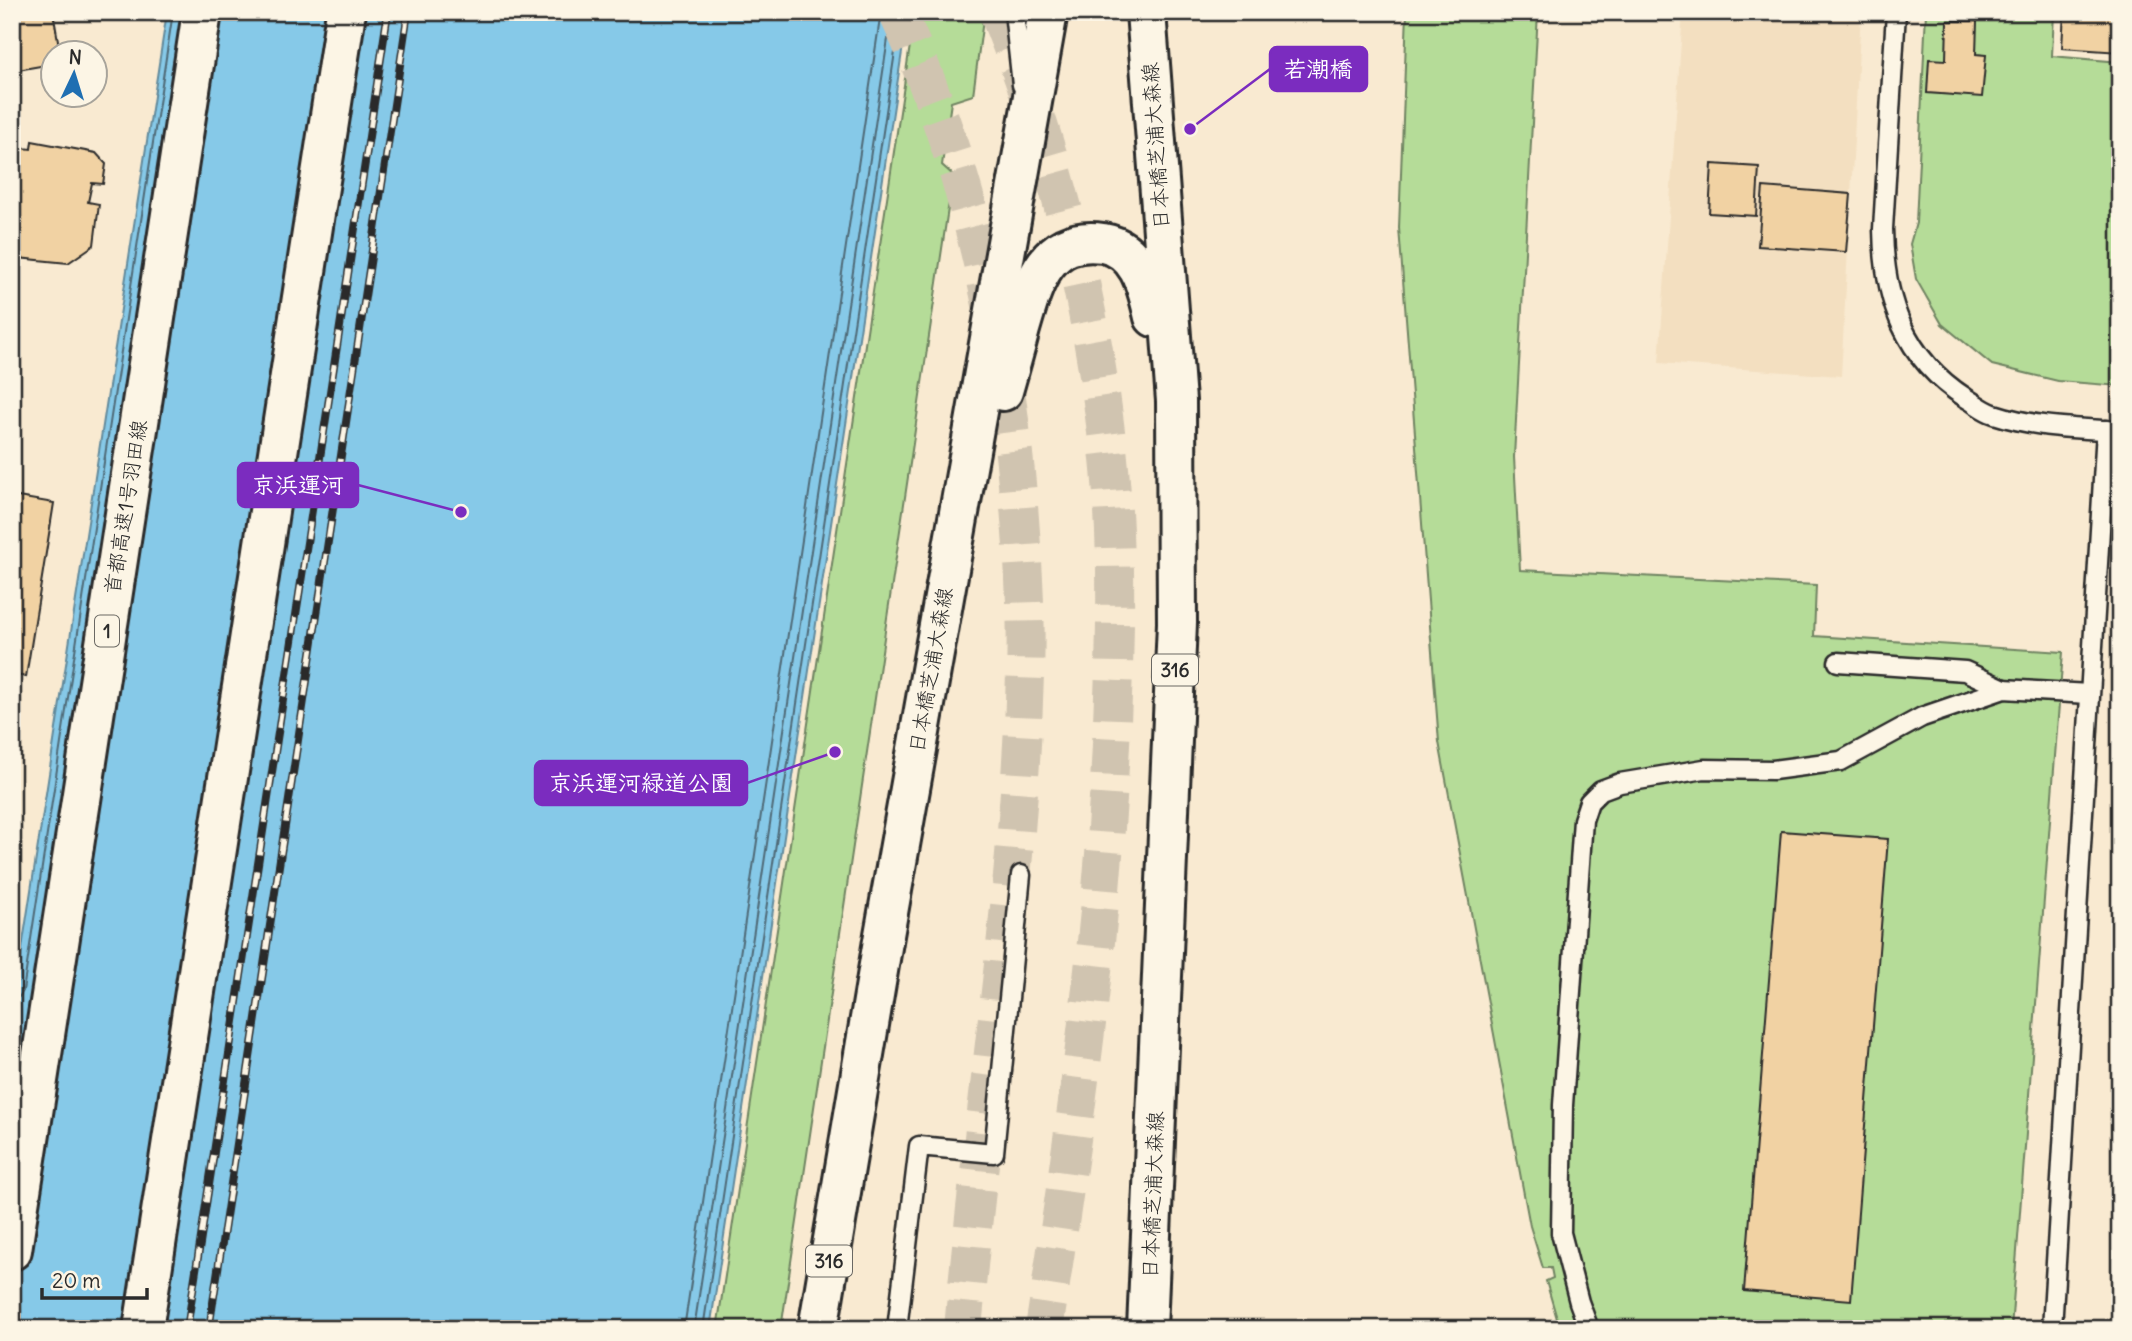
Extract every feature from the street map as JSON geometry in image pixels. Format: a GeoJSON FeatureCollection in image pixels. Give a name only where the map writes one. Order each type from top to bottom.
{"type":"FeatureCollection","features":[{"type":"Feature","properties":{"kind":"main road","name":"首都高速1号羽田線"},"geometry":{"type":"LineString","coordinates":[[12,1250],[202,12]]}},
{"type":"Feature","properties":{"kind":"main road"},"geometry":{"type":"LineString","coordinates":[[144,1329],[346,12]]}},
{"type":"Feature","properties":{"kind":"main road","name":"日本橋芝浦大森線"},"geometry":{"type":"LineString","coordinates":[[818,1329],[938,629],[1048,12]]}},
{"type":"Feature","properties":{"kind":"main road","name":"日本橋芝浦大森線"},"geometry":{"type":"LineString","coordinates":[[1146,12],[1176,401],[1177,623],[1147,1329]]}},
{"type":"Feature","properties":{"kind":"main road"},"geometry":{"type":"LineString","coordinates":[[938,629],[1030,292],[1043,265],[1063,248],[1083,242],[1106,244],[1126,251],[1139,269],[1147,290],[1176,401]]}},
{"type":"Feature","properties":{"kind":"main road"},"geometry":{"type":"LineString","coordinates":[[829,1329],[840,1192]]}},
{"type":"Feature","properties":{"kind":"lane"},"geometry":{"type":"LineString","coordinates":[[1014,12],[1027,130]]}},
{"type":"Feature","properties":{"kind":"lane"},"geometry":{"type":"LineString","coordinates":[[1896,12],[1883,229],[1884,263],[1891,296],[1902,327],[1921,357],[1952,389],[1990,413],[2042,426],[2113,431],[2089,694],[2052,1329]]}},
{"type":"Feature","properties":{"kind":"lane"},"geometry":{"type":"LineString","coordinates":[[1838,662],[1965,671],[2004,689],[2089,694]]}},
{"type":"Feature","properties":{"kind":"lane"},"geometry":{"type":"LineString","coordinates":[[1589,1329],[1578,1302],[1562,1233],[1563,1105],[1583,820],[1589,802],[1601,790],[1620,783],[1704,769],[1773,770],[1841,761],[1922,717],[2004,689]]}},
{"type":"Feature","properties":{"kind":"lane"},"geometry":{"type":"LineString","coordinates":[[897,1329],[919,1146],[994,1153],[1021,875]]}},
{"type":"Feature","properties":{"kind":"shaded area"},"geometry":{"type":"Polygon","coordinates":[[[1683,12],[1861,12],[1841,376],[1659,363],[1683,12]]]}},
{"type":"Feature","properties":{"kind":"green space"},"geometry":{"type":"Polygon","coordinates":[[[915,12],[984,12],[973,95],[951,102],[942,165],[953,175],[781,1329],[717,1329],[915,12]]]}},
{"type":"Feature","properties":{"kind":"green space"},"geometry":{"type":"Polygon","coordinates":[[[1407,12],[1538,12],[1514,457],[1520,570],[1816,585],[1814,636],[2063,652],[2011,1329],[1560,1329],[1546,1281],[1553,1278],[1551,1268],[1543,1268],[1530,1226],[1439,742],[1399,228],[1407,12]]]}},
{"type":"Feature","properties":{"kind":"green space"},"geometry":{"type":"Polygon","coordinates":[[[1926,12],[2054,12],[2052,56],[2120,62],[2120,386],[2058,381],[1992,365],[1942,324],[1916,279],[1910,244],[1916,223],[1926,12]]]}},
{"type":"Feature","properties":{"kind":"water"},"geometry":{"type":"Polygon","coordinates":[[[167,12],[908,12],[710,1329],[12,1329],[12,1013],[167,12]]]}},
{"type":"Feature","properties":{"kind":"building"},"geometry":{"type":"Polygon","coordinates":[[[12,12],[53,12],[58,38],[38,38],[38,66],[12,71],[12,12]]]}},
{"type":"Feature","properties":{"kind":"building"},"geometry":{"type":"Polygon","coordinates":[[[2064,12],[2120,12],[2120,52],[2062,48],[2064,12]]]}},
{"type":"Feature","properties":{"kind":"building"},"geometry":{"type":"Polygon","coordinates":[[[1947,21],[1977,21],[1976,54],[1986,55],[1982,97],[1927,93],[1929,59],[1946,60],[1947,21]]]}},
{"type":"Feature","properties":{"kind":"building"},"geometry":{"type":"Polygon","coordinates":[[[32,141],[96,153],[106,164],[103,184],[92,183],[88,202],[99,204],[94,245],[68,263],[18,258],[18,251],[12,249],[12,167],[17,168],[23,148],[31,149],[32,141]]]}},
{"type":"Feature","properties":{"kind":"building"},"geometry":{"type":"Polygon","coordinates":[[[1712,164],[1759,167],[1756,216],[1709,213],[1712,164]]]}},
{"type":"Feature","properties":{"kind":"building"},"geometry":{"type":"Polygon","coordinates":[[[1763,187],[1851,194],[1846,252],[1758,246],[1763,187]]]}},
{"type":"Feature","properties":{"kind":"building"},"geometry":{"type":"Polygon","coordinates":[[[12,496],[54,503],[26,677],[12,674],[12,496]]]}},
{"type":"Feature","properties":{"kind":"building"},"geometry":{"type":"Polygon","coordinates":[[[1781,831],[1888,839],[1851,1300],[1744,1291],[1781,831]]]}},
{"type":"Feature","properties":{"kind":"tunnel"},"geometry":{"type":"LineString","coordinates":[[897,12],[946,134],[981,260],[1006,389],[1024,577],[1025,673],[1015,838],[963,1329]]}},
{"type":"Feature","properties":{"kind":"tunnel"},"geometry":{"type":"LineString","coordinates":[[998,12],[1036,115],[1080,276],[1107,440],[1114,546],[1113,687],[1102,874],[1087,1026],[1044,1329]]}},
{"type":"Feature","properties":{"kind":"railway"},"geometry":{"type":"LineString","coordinates":[[187,1329],[388,12]]}},
{"type":"Feature","properties":{"kind":"railway"},"geometry":{"type":"LineString","coordinates":[[209,1329],[408,12]]}},
{"type":"Feature","properties":{"kind":"place","name":"若潮橋"},"geometry":{"type":"Point","coordinates":[1190,129]}},
{"type":"Feature","properties":{"kind":"place","name":"京浜運河"},"geometry":{"type":"Point","coordinates":[461,512]}},
{"type":"Feature","properties":{"kind":"place","name":"京浜運河緑道公園"},"geometry":{"type":"Point","coordinates":[835,752]}}]}
